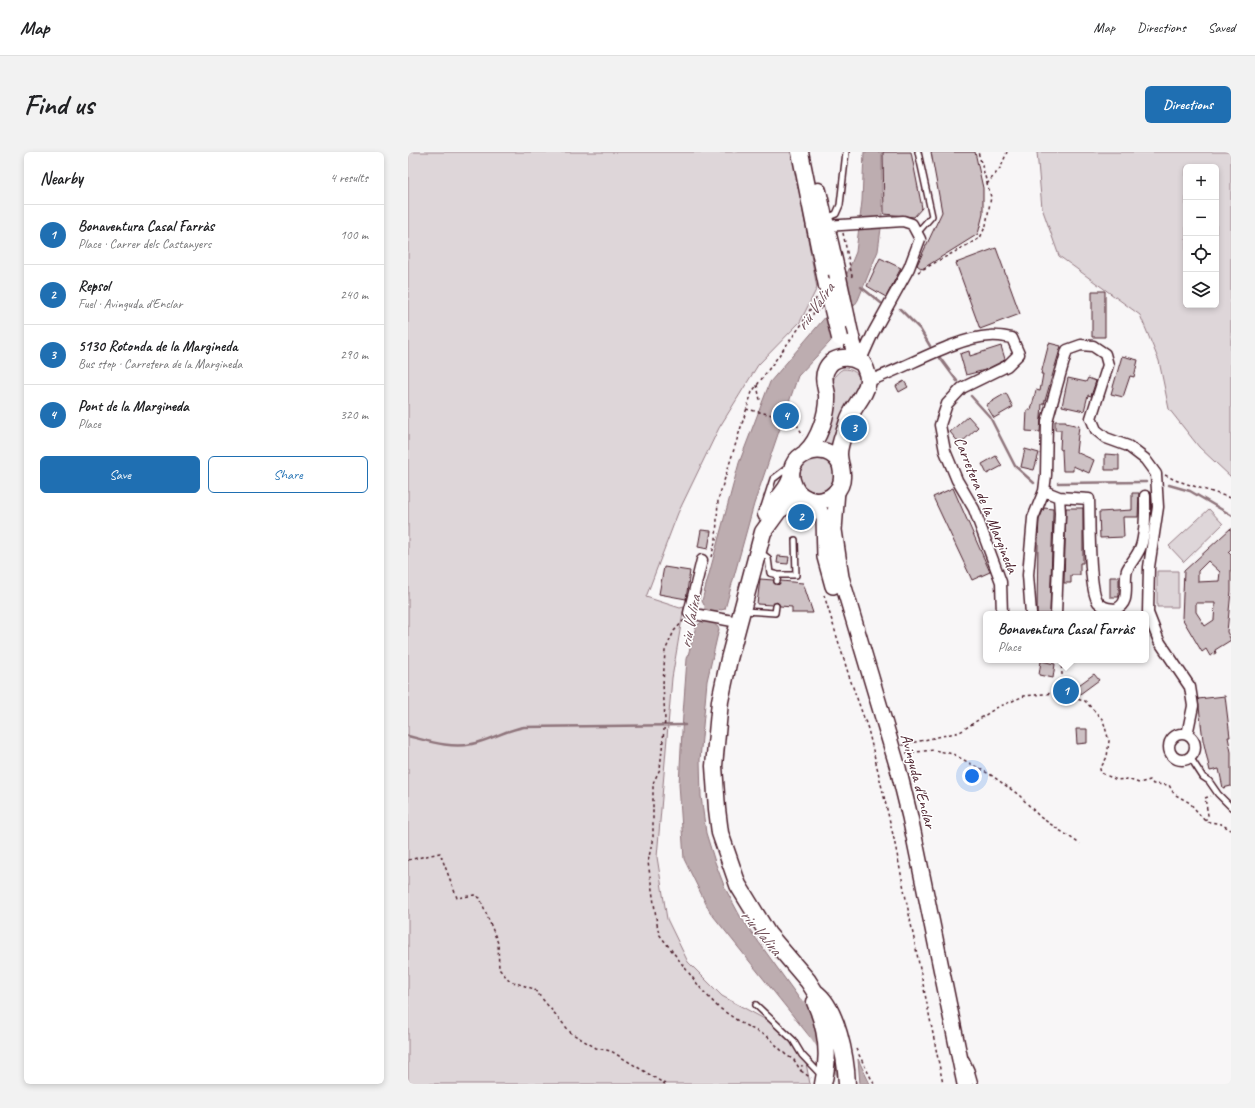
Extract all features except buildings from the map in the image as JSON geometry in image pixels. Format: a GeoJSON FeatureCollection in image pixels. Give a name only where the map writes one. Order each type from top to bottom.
{"type":"FeatureCollection","features":[{"type":"Feature","properties":{"kind":"highway"},"geometry":{"type":"LineString","coordinates":[[800,152],[823,290],[840,338],[840,350],[837,360]]}},
{"type":"Feature","properties":{"kind":"highway"},"geometry":{"type":"LineString","coordinates":[[811,152],[847,319],[860,362]]}},
{"type":"Feature","properties":{"kind":"highway"},"geometry":{"type":"LineString","coordinates":[[764,525],[779,510],[791,504],[827,498],[837,490],[842,479],[839,453],[848,420],[852,409],[866,388],[868,381],[865,367],[860,362],[848,357],[837,360],[826,370],[824,378],[827,403],[816,438],[805,444],[793,471],[789,486],[774,502],[764,525],[735,617],[720,701],[714,759],[720,833],[734,875],[746,902],[768,934],[822,997],[828,1020],[840,1040],[848,1084]]}},
{"type":"Feature","properties":{"kind":"highway"},"geometry":{"type":"LineString","coordinates":[[805,444],[816,450],[828,452],[836,458],[841,466]]}},
{"type":"Feature","properties":{"kind":"highway"},"geometry":{"type":"LineString","coordinates":[[793,471],[796,491],[811,500]]}},
{"type":"Feature","properties":{"kind":"highway"},"geometry":{"type":"LineString","coordinates":[[823,1076],[828,1020]]}},
{"type":"Feature","properties":{"kind":"highway"},"geometry":{"type":"LineString","coordinates":[[823,1076],[832,1061],[836,1060],[843,1062],[845,1065]]}},
{"type":"Feature","properties":{"kind":"main road","name":"Avinguda d'Enclar"},"geometry":{"type":"LineString","coordinates":[[837,490],[834,530],[841,577],[892,749],[918,852],[965,1084]]}},
{"type":"Feature","properties":{"kind":"main road","name":"Avinguda d'Enclar"},"geometry":{"type":"LineString","coordinates":[[811,500],[824,518],[825,557],[838,604],[879,731],[894,784],[956,1084]]}},
{"type":"Feature","properties":{"kind":"street"},"geometry":{"type":"LineString","coordinates":[[826,222],[847,224],[903,221],[912,224],[920,239],[919,246],[909,268],[860,362]]}},
{"type":"Feature","properties":{"kind":"street","name":"Carretera de la Margineda"},"geometry":{"type":"LineString","coordinates":[[868,381],[889,374],[937,352],[970,340],[991,336],[1012,338],[1019,354],[1007,366],[962,388],[947,404],[940,425],[945,451],[957,480],[974,509],[1002,582],[1002,611]]}},
{"type":"Feature","properties":{"kind":"street"},"geometry":{"type":"LineString","coordinates":[[1031,611],[1028,575],[1033,518],[1044,491],[1047,421],[1068,350],[1081,345],[1093,346],[1105,354],[1108,365],[1091,418],[1096,430],[1106,438],[1128,446],[1145,459],[1156,474],[1158,507],[1149,567],[1148,611]]}},
{"type":"Feature","properties":{"kind":"street"},"geometry":{"type":"LineString","coordinates":[[1044,491],[1059,497],[1089,499],[1092,586],[1099,602],[1105,607],[1115,609],[1123,603],[1126,596],[1127,570],[1141,546],[1144,533],[1145,496]]}},
{"type":"Feature","properties":{"kind":"street"},"geometry":{"type":"LineString","coordinates":[[1056,611],[1060,513],[1059,497]]}},
{"type":"Feature","properties":{"kind":"street"},"geometry":{"type":"LineString","coordinates":[[706,560],[691,613],[735,617]]}},
{"type":"Feature","properties":{"kind":"street"},"geometry":{"type":"LineString","coordinates":[[1149,616],[1159,641],[1190,687],[1193,706],[1187,735]]}},
{"type":"Feature","properties":{"kind":"street"},"geometry":{"type":"LineString","coordinates":[[1178,734],[1187,735],[1191,737],[1195,745],[1195,750],[1187,760],[1178,760],[1169,751],[1169,743],[1174,736],[1178,734]]}},
{"type":"Feature","properties":{"kind":"lane"},"geometry":{"type":"LineString","coordinates":[[826,222],[836,214],[840,205],[846,152]]}},
{"type":"Feature","properties":{"kind":"lane"},"geometry":{"type":"LineString","coordinates":[[917,233],[932,216],[918,152]]}},
{"type":"Feature","properties":{"kind":"lane"},"geometry":{"type":"LineString","coordinates":[[757,551],[768,558],[770,573],[777,578],[796,575],[795,540]]}},
{"type":"Feature","properties":{"kind":"lane"},"geometry":{"type":"LineString","coordinates":[[735,617],[775,613],[776,606]]}},
{"type":"Feature","properties":{"kind":"lane"},"geometry":{"type":"LineString","coordinates":[[1190,757],[1202,777],[1209,782],[1231,807]]}},
{"type":"Feature","properties":{"kind":"lane"},"geometry":{"type":"LineString","coordinates":[[756,1005],[793,1040],[802,1055],[815,1070],[823,1076]]}},
{"type":"Feature","properties":{"kind":"lane"},"geometry":{"type":"LineString","coordinates":[[960,1057],[966,1059],[975,1084]]}},
{"type":"Feature","properties":{"kind":"path"},"geometry":{"type":"LineString","coordinates":[[909,268],[919,273],[980,238],[986,225],[991,197],[978,152]]}},
{"type":"Feature","properties":{"kind":"path"},"geometry":{"type":"LineString","coordinates":[[987,184],[1000,167],[1007,152]]}},
{"type":"Feature","properties":{"kind":"path"},"geometry":{"type":"LineString","coordinates":[[706,560],[716,539],[718,500],[752,392],[802,324],[823,290]]}},
{"type":"Feature","properties":{"kind":"path"},"geometry":{"type":"LineString","coordinates":[[757,385],[760,400]]}},
{"type":"Feature","properties":{"kind":"path"},"geometry":{"type":"LineString","coordinates":[[746,410],[784,416],[796,423],[805,444]]}},
{"type":"Feature","properties":{"kind":"path"},"geometry":{"type":"LineString","coordinates":[[1156,474],[1165,475],[1175,480],[1231,498]]}},
{"type":"Feature","properties":{"kind":"path"},"geometry":{"type":"LineString","coordinates":[[823,590],[849,676],[868,729],[894,839],[943,1084]]}},
{"type":"Feature","properties":{"kind":"path"},"geometry":{"type":"LineString","coordinates":[[691,613],[668,642],[665,651],[665,720],[660,769],[653,783],[653,837],[648,862],[659,934],[702,990],[718,1007],[741,1023],[768,1037],[786,1055],[794,1060],[801,1071],[823,1076]]}},
{"type":"Feature","properties":{"kind":"path"},"geometry":{"type":"LineString","coordinates":[[1061,663],[1063,688],[1065,692],[1076,699],[1085,701],[1103,720],[1109,741],[1107,757],[1100,769],[1102,773],[1116,780],[1126,779],[1139,783],[1150,780],[1154,784],[1169,785],[1174,794],[1190,803],[1205,821],[1221,824],[1231,830]]}},
{"type":"Feature","properties":{"kind":"path"},"geometry":{"type":"LineString","coordinates":[[892,749],[897,746],[960,732],[996,708],[1024,696],[1065,692]]}},
{"type":"Feature","properties":{"kind":"path"},"geometry":{"type":"LineString","coordinates":[[892,749],[914,753],[934,750],[954,754],[991,775],[1020,795],[1040,817],[1080,844]]}},
{"type":"Feature","properties":{"kind":"path"},"geometry":{"type":"LineString","coordinates":[[1205,821],[1208,815],[1205,798],[1218,794]]}},
{"type":"Feature","properties":{"kind":"path"},"geometry":{"type":"LineString","coordinates":[[408,860],[440,854],[457,898],[474,895],[480,898],[498,943],[499,969],[510,981],[534,989],[571,1033],[596,1048],[611,1051],[665,1084]]}},
{"type":"Feature","properties":{"kind":"path"},"geometry":{"type":"LineString","coordinates":[[856,1049],[874,1084]]}},
{"type":"Feature","properties":{"kind":"path"},"geometry":{"type":"LineString","coordinates":[[801,1071],[802,1055]]}},
{"type":"Feature","properties":{"kind":"shaded area"},"geometry":{"type":"Polygon","coordinates":[[[408,152],[792,152],[817,288],[800,322],[758,365],[719,428],[678,513],[646,597],[680,608],[684,607],[672,678],[657,857],[667,919],[688,962],[722,996],[783,1029],[806,1063],[810,1084],[408,1084],[408,152]]]}},
{"type":"Feature","properties":{"kind":"shaded area"},"geometry":{"type":"Polygon","coordinates":[[[864,152],[882,152],[882,221],[878,251],[858,300],[830,342],[798,376],[754,504],[725,609],[721,610],[704,605],[702,601],[739,463],[770,382],[833,308],[856,252],[862,201],[864,152]]]}},
{"type":"Feature","properties":{"kind":"shaded area"},"geometry":{"type":"Polygon","coordinates":[[[1037,152],[1231,152],[1231,477],[1199,447],[1169,409],[1159,361],[1140,315],[1059,256],[1042,208],[1037,152]]]}},
{"type":"Feature","properties":{"kind":"shaded area"},"geometry":{"type":"Polygon","coordinates":[[[843,369],[855,372],[859,377],[860,384],[832,449],[822,446],[834,409],[833,382],[838,373],[843,369]]]}},
{"type":"Feature","properties":{"kind":"shaded area"},"geometry":{"type":"Polygon","coordinates":[[[814,458],[820,458],[824,459],[831,465],[834,475],[833,482],[827,489],[820,492],[814,492],[810,491],[803,485],[800,478],[800,472],[801,468],[807,461],[814,458]]]}},
{"type":"Feature","properties":{"kind":"shaded area"},"geometry":{"type":"Polygon","coordinates":[[[1209,509],[1223,524],[1184,562],[1169,546],[1209,509]]]}},
{"type":"Feature","properties":{"kind":"shaded area"},"geometry":{"type":"Polygon","coordinates":[[[1157,571],[1178,571],[1178,607],[1157,607],[1157,571]]]}},
{"type":"Feature","properties":{"kind":"shaded area"},"geometry":{"type":"Polygon","coordinates":[[[702,622],[717,626],[719,629],[707,681],[700,760],[701,796],[706,833],[725,888],[740,916],[806,1008],[817,1043],[812,1036],[810,1037],[710,912],[684,859],[679,784],[687,659],[696,626],[702,622]]]}},
{"type":"Feature","properties":{"kind":"shaded area"},"geometry":{"type":"Polygon","coordinates":[[[858,1059],[870,1084],[860,1084],[858,1059]]]}},
{"type":"Feature","properties":{"kind":"waterway"},"geometry":{"type":"LineString","coordinates":[[861,287],[881,303]]}},
{"type":"Feature","properties":{"kind":"waterway"},"geometry":{"type":"LineString","coordinates":[[900,309],[920,329],[930,346]]}},
{"type":"Feature","properties":{"kind":"waterway"},"geometry":{"type":"LineString","coordinates":[[940,358],[957,381]]}},
{"type":"Feature","properties":{"kind":"waterway"},"geometry":{"type":"LineString","coordinates":[[971,396],[990,417],[1015,466],[1034,483]]}},
{"type":"Feature","properties":{"kind":"waterway"},"geometry":{"type":"LineString","coordinates":[[1058,483],[1146,482]]}},
{"type":"Feature","properties":{"kind":"waterway"},"geometry":{"type":"LineString","coordinates":[[1169,485],[1190,491],[1231,515]]}},
{"type":"Feature","properties":{"kind":"waterway","name":"riu Valira"},"geometry":{"type":"LineString","coordinates":[[704,643],[716,588]]}},
{"type":"Feature","properties":{"kind":"waterway"},"geometry":{"type":"LineString","coordinates":[[408,736],[440,744],[456,746],[472,744],[524,727],[685,725]]}},
{"type":"Feature","properties":{"kind":"waterway","name":"riu Valira"},"geometry":{"type":"LineString","coordinates":[[799,1007],[847,1078]]}},
{"type":"Feature","properties":{"kind":"place","name":"Pont de la Margineda"},"geometry":{"type":"Point","coordinates":[786,416]}},
{"type":"Feature","properties":{"kind":"place","name":"5130 Rotonda de la Margineda"},"geometry":{"type":"Point","coordinates":[854,428]}},
{"type":"Feature","properties":{"kind":"place","name":"Repsol"},"geometry":{"type":"Point","coordinates":[801,517]}},
{"type":"Feature","properties":{"kind":"place","name":"Bonaventura Casal Farràs"},"geometry":{"type":"Point","coordinates":[1066,691]}}]}
